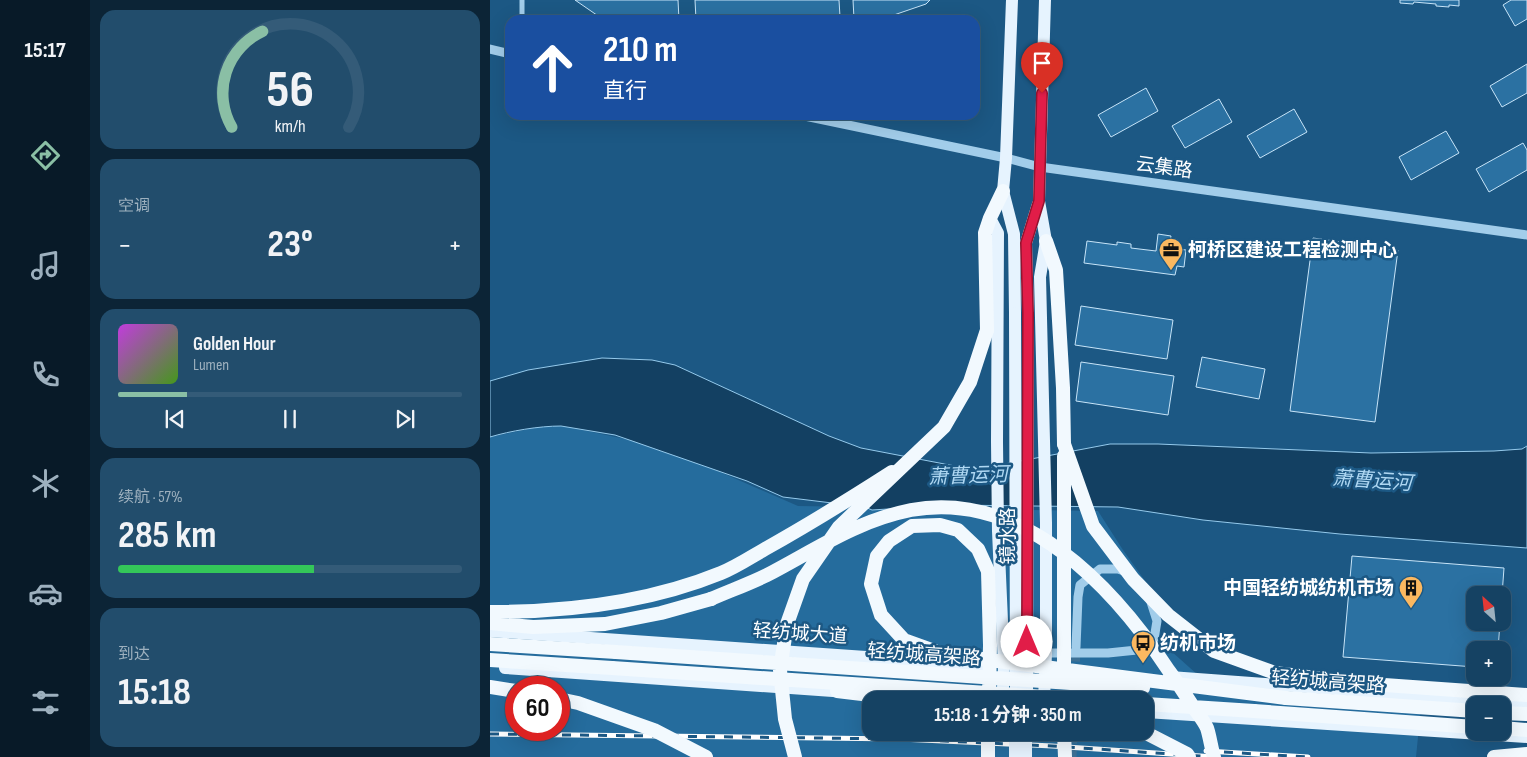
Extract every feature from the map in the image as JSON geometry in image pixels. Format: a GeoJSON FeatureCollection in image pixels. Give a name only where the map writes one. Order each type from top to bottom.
{"type":"FeatureCollection","features":[{"type":"Feature","properties":{"kind":"highway"},"geometry":{"type":"LineString","coordinates":[[795,757],[785,719],[780,670],[787,624],[803,579],[839,527],[944,427],[970,382],[987,330],[985,233],[1003,191]]}},
{"type":"Feature","properties":{"kind":"highway"},"geometry":{"type":"LineString","coordinates":[[1046,241],[1056,270],[1063,388],[1070,650],[1065,691]]}},
{"type":"Feature","properties":{"kind":"highway"},"geometry":{"type":"LineString","coordinates":[[1064,444],[1093,526],[1133,579],[1168,616],[1214,651],[1275,673],[1356,683],[1527,695]]}},
{"type":"Feature","properties":{"kind":"highway"},"geometry":{"type":"LineString","coordinates":[[490,612],[526,612],[594,606],[673,590],[723,572],[797,531],[903,465]]}},
{"type":"Feature","properties":{"kind":"highway"},"geometry":{"type":"LineString","coordinates":[[490,623],[533,627],[604,624],[660,613],[711,599],[766,576],[822,544],[870,521],[912,510],[958,508],[994,515],[1032,532],[1073,559],[1115,601],[1152,645],[1206,726],[1214,757]]}},
{"type":"Feature","properties":{"kind":"highway"},"geometry":{"type":"LineString","coordinates":[[989,691],[989,663],[989,660],[990,654],[990,645],[988,571],[978,548],[958,530],[940,525],[912,526],[889,541],[877,556],[871,584],[881,615],[904,640],[943,654],[963,657],[982,659],[989,660],[992,660],[1286,698]]}},
{"type":"Feature","properties":{"kind":"highway","name":"轻纺城高架路"},"geometry":{"type":"LineString","coordinates":[[490,644],[1466,710]]}},
{"type":"Feature","properties":{"kind":"highway","name":"轻纺城高架路"},"geometry":{"type":"LineString","coordinates":[[490,660],[957,691]]}},
{"type":"Feature","properties":{"kind":"highway"},"geometry":{"type":"LineString","coordinates":[[675,672],[862,694]]}},
{"type":"Feature","properties":{"kind":"highway"},"geometry":{"type":"LineString","coordinates":[[490,687],[505,689]]}},
{"type":"Feature","properties":{"kind":"highway"},"geometry":{"type":"LineString","coordinates":[[570,701],[654,730],[706,757]]}},
{"type":"Feature","properties":{"kind":"highway","name":"轻纺城高架路"},"geometry":{"type":"LineString","coordinates":[[1154,705],[1466,725]]}},
{"type":"Feature","properties":{"kind":"highway"},"geometry":{"type":"LineString","coordinates":[[1511,713],[1527,714]]}},
{"type":"Feature","properties":{"kind":"highway"},"geometry":{"type":"LineString","coordinates":[[1511,729],[1527,730]]}},
{"type":"Feature","properties":{"kind":"highway"},"geometry":{"type":"LineString","coordinates":[[1154,736],[1187,754],[1189,757]]}},
{"type":"Feature","properties":{"kind":"highway"},"geometry":{"type":"LineString","coordinates":[[988,741],[988,757]]}},
{"type":"Feature","properties":{"kind":"highway"},"geometry":{"type":"LineString","coordinates":[[1064,741],[1065,757]]}},
{"type":"Feature","properties":{"kind":"highway"},"geometry":{"type":"LineString","coordinates":[[1494,757],[1527,754]]}},
{"type":"Feature","properties":{"kind":"highway"},"geometry":{"type":"LineString","coordinates":[[1517,757],[1527,754]]}},
{"type":"Feature","properties":{"kind":"main road"},"geometry":{"type":"LineString","coordinates":[[1012,0],[1003,191],[1014,234],[1021,313]]}},
{"type":"Feature","properties":{"kind":"main road"},"geometry":{"type":"LineString","coordinates":[[1045,0],[1039,201],[1046,241],[1040,277],[1046,523],[1045,691]]}},
{"type":"Feature","properties":{"kind":"main road"},"geometry":{"type":"LineString","coordinates":[[1015,691],[1021,313],[1026,243],[1039,201]]}},
{"type":"Feature","properties":{"kind":"main road"},"geometry":{"type":"LineString","coordinates":[[990,218],[998,233],[998,531],[1004,666],[1003,691]]}},
{"type":"Feature","properties":{"kind":"main road","name":"镜水路"},"geometry":{"type":"LineString","coordinates":[[1021,313],[1027,691]]}},
{"type":"Feature","properties":{"kind":"main road","name":"轻纺城大道"},"geometry":{"type":"LineString","coordinates":[[490,631],[1046,668],[1527,703]]}},
{"type":"Feature","properties":{"kind":"main road"},"geometry":{"type":"LineString","coordinates":[[490,667],[862,693]]}},
{"type":"Feature","properties":{"kind":"main road"},"geometry":{"type":"LineString","coordinates":[[1154,713],[1527,737]]}},
{"type":"Feature","properties":{"kind":"main road"},"geometry":{"type":"LineString","coordinates":[[1015,741],[1015,757]]}},
{"type":"Feature","properties":{"kind":"main road"},"geometry":{"type":"LineString","coordinates":[[1026,741],[1026,757]]}},
{"type":"Feature","properties":{"kind":"street"},"geometry":{"type":"LineString","coordinates":[[522,0],[522,15]]}},
{"type":"Feature","properties":{"kind":"street"},"geometry":{"type":"LineString","coordinates":[[490,49],[505,53]]}},
{"type":"Feature","properties":{"kind":"street","name":"云集路"},"geometry":{"type":"LineString","coordinates":[[824,120],[1006,158],[1040,168],[1527,235]]}},
{"type":"Feature","properties":{"kind":"street"},"geometry":{"type":"LineString","coordinates":[[1046,653],[1070,650],[1108,653],[1137,650],[1154,639],[1157,621],[1151,600],[1135,574],[1118,569],[1100,569],[1080,585],[1070,650]]}},
{"type":"Feature","properties":{"kind":"shaded area"},"geometry":{"type":"Polygon","coordinates":[[[554,424],[663,447],[798,506],[1098,511],[1158,599],[1161,642],[1199,676],[1422,697],[1416,757],[490,757],[490,437],[554,424]]]}},
{"type":"Feature","properties":{"kind":"water","name":"萧曹运河"},"geometry":{"type":"Polygon","coordinates":[[[602,358],[652,360],[675,365],[829,436],[861,448],[955,466],[994,466],[1110,444],[1158,444],[1371,453],[1494,451],[1522,449],[1527,446],[1527,548],[1340,534],[1203,520],[1118,507],[951,505],[872,510],[865,507],[783,497],[747,481],[615,435],[561,426],[525,429],[490,437],[490,381],[528,370],[602,358]]]}},
{"type":"Feature","properties":{"kind":"building"},"geometry":{"type":"Polygon","coordinates":[[[575,0],[678,0],[679,15],[597,15],[575,0]]]}},
{"type":"Feature","properties":{"kind":"building"},"geometry":{"type":"Polygon","coordinates":[[[695,0],[839,0],[840,15],[696,15],[695,0]]]}},
{"type":"Feature","properties":{"kind":"building"},"geometry":{"type":"Polygon","coordinates":[[[853,0],[930,0],[926,4],[894,15],[854,15],[853,0]]]}},
{"type":"Feature","properties":{"kind":"building"},"geometry":{"type":"Polygon","coordinates":[[[1400,0],[1459,0],[1459,6],[1436,6],[1436,4],[1414,2],[1413,4],[1400,3],[1400,0]]]}},
{"type":"Feature","properties":{"kind":"building"},"geometry":{"type":"Polygon","coordinates":[[[1511,0],[1527,0],[1527,19],[1515,26],[1503,5],[1511,0]]]}},
{"type":"Feature","properties":{"kind":"building"},"geometry":{"type":"Polygon","coordinates":[[[1527,64],[1527,93],[1502,107],[1490,86],[1527,64]]]}},
{"type":"Feature","properties":{"kind":"building"},"geometry":{"type":"Polygon","coordinates":[[[1146,88],[1158,111],[1111,137],[1098,115],[1146,88]]]}},
{"type":"Feature","properties":{"kind":"building"},"geometry":{"type":"Polygon","coordinates":[[[1219,99],[1232,122],[1185,148],[1172,126],[1219,99]]]}},
{"type":"Feature","properties":{"kind":"building"},"geometry":{"type":"Polygon","coordinates":[[[1294,109],[1307,132],[1260,158],[1247,136],[1294,109]]]}},
{"type":"Feature","properties":{"kind":"building"},"geometry":{"type":"Polygon","coordinates":[[[1446,131],[1459,153],[1411,180],[1399,157],[1446,131]]]}},
{"type":"Feature","properties":{"kind":"building"},"geometry":{"type":"Polygon","coordinates":[[[1523,143],[1527,150],[1527,170],[1489,192],[1476,169],[1523,143]]]}},
{"type":"Feature","properties":{"kind":"building"},"geometry":{"type":"Polygon","coordinates":[[[1158,234],[1171,236],[1169,248],[1186,250],[1184,267],[1177,266],[1175,275],[1084,263],[1087,241],[1117,245],[1117,242],[1131,244],[1131,248],[1156,251],[1158,234]]]}},
{"type":"Feature","properties":{"kind":"building"},"geometry":{"type":"Polygon","coordinates":[[[1313,238],[1398,250],[1375,422],[1290,411],[1313,238]]]}},
{"type":"Feature","properties":{"kind":"building"},"geometry":{"type":"Polygon","coordinates":[[[1081,306],[1173,320],[1167,359],[1075,345],[1081,306]]]}},
{"type":"Feature","properties":{"kind":"building"},"geometry":{"type":"Polygon","coordinates":[[[1202,357],[1265,369],[1259,399],[1196,387],[1202,357]]]}},
{"type":"Feature","properties":{"kind":"building"},"geometry":{"type":"Polygon","coordinates":[[[1081,362],[1174,376],[1168,415],[1076,401],[1081,362]]]}},
{"type":"Feature","properties":{"kind":"building","name":"中国轻纺城纺机市场"},"geometry":{"type":"Polygon","coordinates":[[[1352,556],[1504,568],[1503,586],[1466,586],[1466,631],[1499,631],[1499,641],[1466,641],[1466,666],[1343,657],[1352,556]]]}},
{"type":"Feature","properties":{"kind":"tunnel"},"geometry":{"type":"LineString","coordinates":[[1075,675],[1076,647]]}},
{"type":"Feature","properties":{"kind":"tunnel"},"geometry":{"type":"LineString","coordinates":[[1072,757],[1073,741]]}},
{"type":"Feature","properties":{"kind":"railway"},"geometry":{"type":"LineString","coordinates":[[490,734],[900,739],[1052,746],[1215,757]]}},
{"type":"Feature","properties":{"kind":"railway"},"geometry":{"type":"LineString","coordinates":[[1206,751],[1308,757]]}},
{"type":"Feature","properties":{"kind":"place","name":"柯桥区建设工程检测中心"},"geometry":{"type":"Point","coordinates":[1171,271]}},
{"type":"Feature","properties":{"kind":"place","name":"中国轻纺城纺机市场"},"geometry":{"type":"Point","coordinates":[1411,609]}},
{"type":"Feature","properties":{"kind":"place","name":"纺机市场"},"geometry":{"type":"Point","coordinates":[1143,664]}},
{"type":"Feature","properties":{"kind":"route"},"geometry":{"type":"LineString","coordinates":[[1027,642],[1028,313],[1026,243],[1039,201],[1042,93]]}}]}
